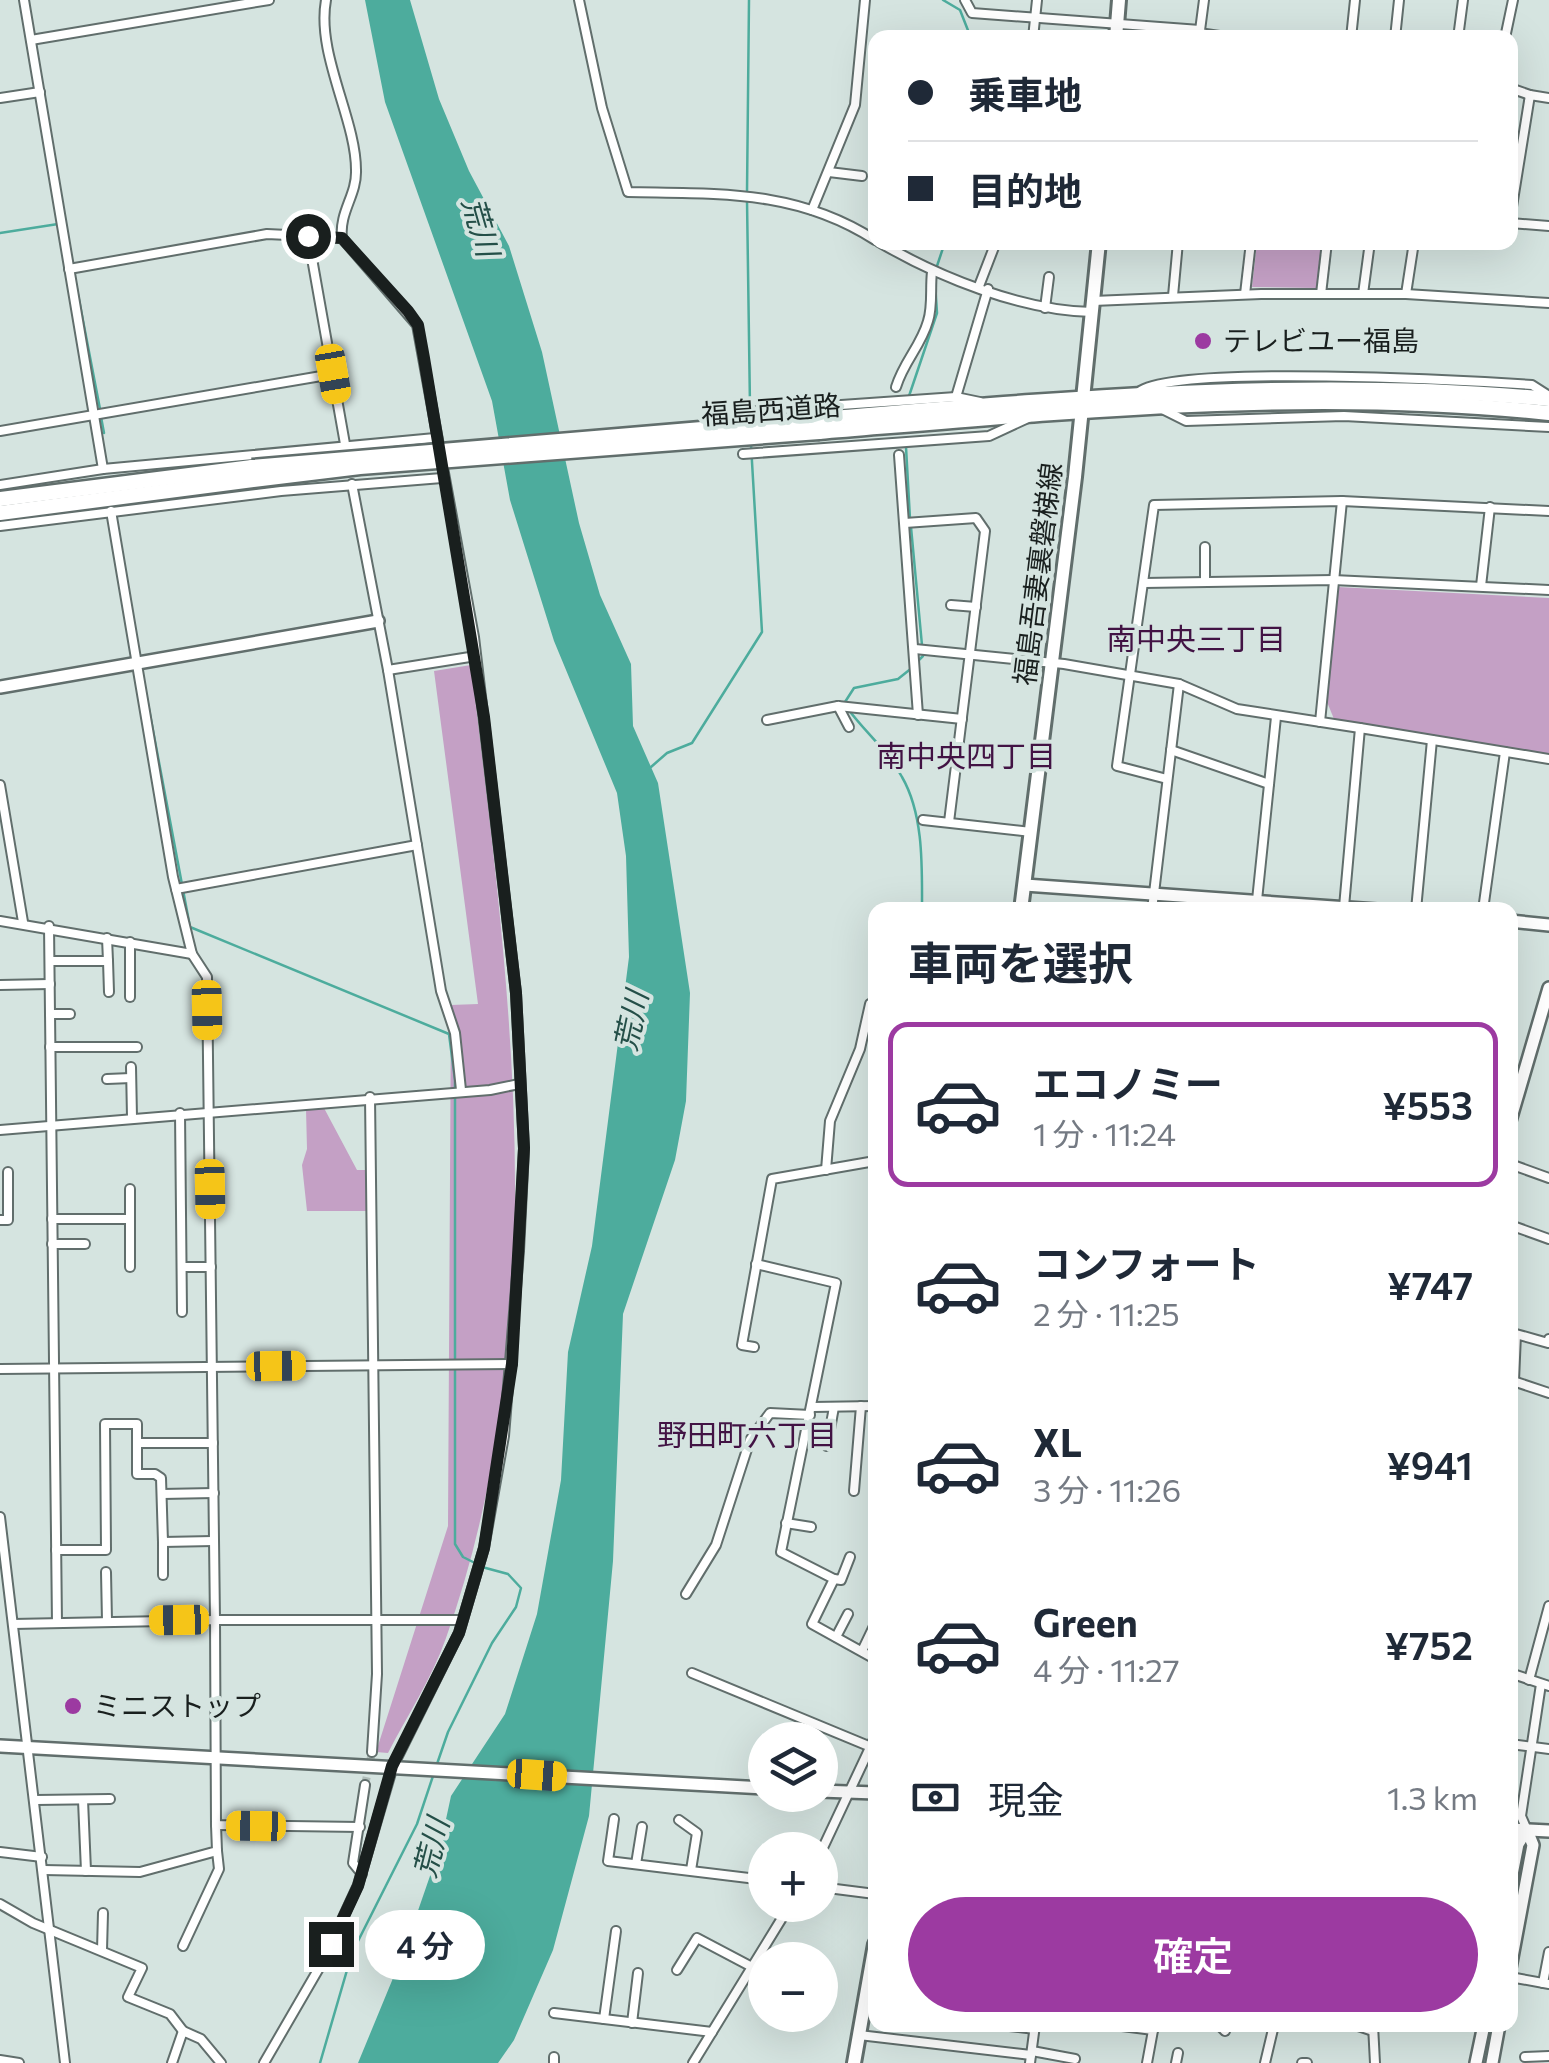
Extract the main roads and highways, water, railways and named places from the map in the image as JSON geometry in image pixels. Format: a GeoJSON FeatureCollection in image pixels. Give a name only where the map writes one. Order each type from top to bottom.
{"type":"FeatureCollection","features":[{"type":"Feature","properties":{"kind":"highway","name":"福島西道路"},"geometry":{"type":"LineString","coordinates":[[819,425],[1034,414],[1136,395],[1354,388],[1549,397]]}},
{"type":"Feature","properties":{"kind":"highway","name":"福島西道路"},"geometry":{"type":"LineString","coordinates":[[0,499],[252,473],[819,425],[990,405],[1340,402],[1549,413]]}},
{"type":"Feature","properties":{"kind":"highway","name":"福島西道路"},"geometry":{"type":"LineString","coordinates":[[0,512],[252,473]]}},
{"type":"Feature","properties":{"kind":"main road"},"geometry":{"type":"LineString","coordinates":[[1116,30],[1119,0]]}},
{"type":"Feature","properties":{"kind":"main road","name":"福島吾妻裏磐梯線"},"geometry":{"type":"LineString","coordinates":[[1023,902],[1053,665],[1097,250]]}},
{"type":"Feature","properties":{"kind":"main road"},"geometry":{"type":"LineString","coordinates":[[854,2063],[868,1984]]}},
{"type":"Feature","properties":{"kind":"water","name":"荒川"},"geometry":{"type":"Polygon","coordinates":[[[365,0],[410,0],[439,99],[469,171],[509,246],[542,352],[579,523],[600,595],[631,664],[633,726],[658,783],[690,993],[686,1101],[675,1160],[623,1314],[613,1561],[589,1816],[553,1950],[514,2040],[498,2063],[358,2063],[403,1954],[440,1847],[451,1796],[505,1714],[537,1614],[561,1480],[568,1352],[592,1246],[629,957],[626,856],[617,793],[554,641],[510,500],[492,401],[385,102],[365,0]]]}},
{"type":"Feature","properties":{"kind":"waterway"},"geometry":{"type":"LineString","coordinates":[[747,192],[749,0]]}},
{"type":"Feature","properties":{"kind":"waterway"},"geometry":{"type":"LineString","coordinates":[[943,0],[960,10],[968,30]]}},
{"type":"Feature","properties":{"kind":"waterway"},"geometry":{"type":"LineString","coordinates":[[747,200],[750,407]]}},
{"type":"Feature","properties":{"kind":"waterway"},"geometry":{"type":"LineString","coordinates":[[0,233],[58,224]]}},
{"type":"Feature","properties":{"kind":"waterway"},"geometry":{"type":"LineString","coordinates":[[65,227],[100,409]]}},
{"type":"Feature","properties":{"kind":"waterway"},"geometry":{"type":"LineString","coordinates":[[936,269],[942,250]]}},
{"type":"Feature","properties":{"kind":"waterway"},"geometry":{"type":"LineString","coordinates":[[908,399],[937,313],[935,282]]}},
{"type":"Feature","properties":{"kind":"waterway"},"geometry":{"type":"LineString","coordinates":[[101,417],[104,433]]}},
{"type":"Feature","properties":{"kind":"waterway"},"geometry":{"type":"LineString","coordinates":[[651,767],[667,753],[692,743],[762,632],[751,445]]}},
{"type":"Feature","properties":{"kind":"waterway"},"geometry":{"type":"LineString","coordinates":[[906,447],[910,519]]}},
{"type":"Feature","properties":{"kind":"waterway"},"geometry":{"type":"LineString","coordinates":[[911,527],[923,656],[918,661]]}},
{"type":"Feature","properties":{"kind":"waterway"},"geometry":{"type":"LineString","coordinates":[[845,702],[854,688],[898,679],[913,667]]}},
{"type":"Feature","properties":{"kind":"waterway"},"geometry":{"type":"LineString","coordinates":[[142,672],[190,927],[449,1034],[455,1080],[455,1544],[463,1557],[475,1563]]}},
{"type":"Feature","properties":{"kind":"waterway"},"geometry":{"type":"LineString","coordinates":[[848,709],[890,759],[909,792],[920,842],[922,902]]}},
{"type":"Feature","properties":{"kind":"waterway"},"geometry":{"type":"LineString","coordinates":[[437,1764],[448,1732],[492,1643],[516,1607],[521,1588],[508,1574],[482,1567]]}},
{"type":"Feature","properties":{"kind":"waterway","name":"荒川"},"geometry":{"type":"LineString","coordinates":[[320,2063],[352,1953],[417,1824],[433,1776]]}},
{"type":"Feature","properties":{"kind":"tunnel"},"geometry":{"type":"LineString","coordinates":[[365,1785],[372,1752]]}},
{"type":"Feature","properties":{"kind":"place","name":"テレビユー福島"},"geometry":{"type":"Point","coordinates":[1203,341]}},
{"type":"Feature","properties":{"kind":"place","name":"ミニストップ"},"geometry":{"type":"Point","coordinates":[73,1706]}},
{"type":"Feature","properties":{"kind":"district","name":"南中央三丁目"},"geometry":{"type":"Point","coordinates":[1196,640]}},
{"type":"Feature","properties":{"kind":"district","name":"南中央四丁目"},"geometry":{"type":"Point","coordinates":[966,757]}},
{"type":"Feature","properties":{"kind":"district","name":"野田町六丁目"},"geometry":{"type":"Point","coordinates":[747,1436]}}]}
